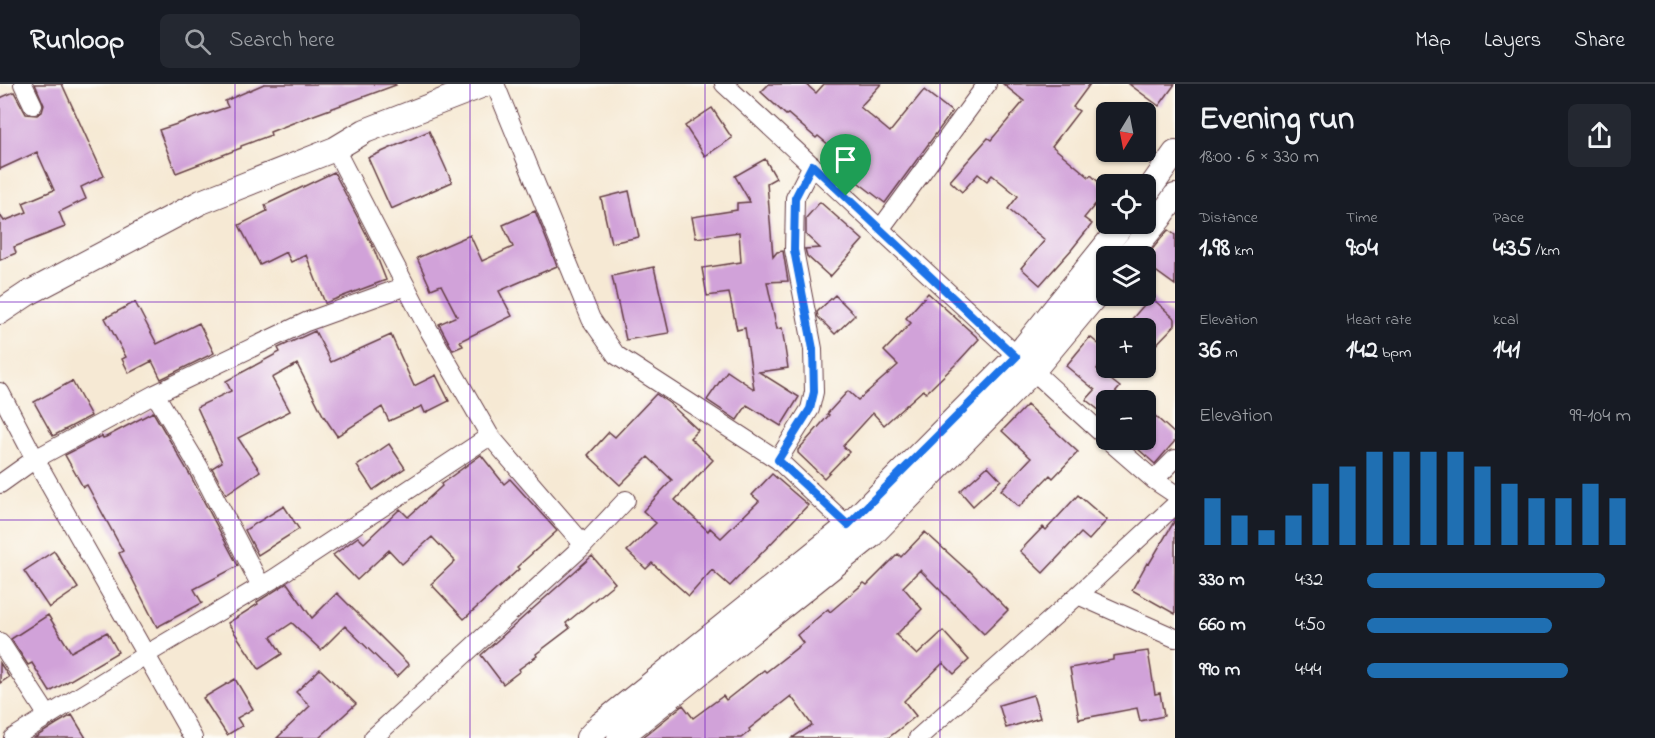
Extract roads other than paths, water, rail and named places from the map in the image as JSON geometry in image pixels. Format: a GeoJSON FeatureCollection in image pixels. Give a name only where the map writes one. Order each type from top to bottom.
{"type":"FeatureCollection","features":[{"type":"Feature","properties":{"kind":"street"},"geometry":{"type":"LineString","coordinates":[[22,84],[33,105]]}},
{"type":"Feature","properties":{"kind":"street"},"geometry":{"type":"LineString","coordinates":[[495,84],[591,319],[616,355],[778,460],[848,525]]}},
{"type":"Feature","properties":{"kind":"street"},"geometry":{"type":"LineString","coordinates":[[724,84],[1096,428]]}},
{"type":"Feature","properties":{"kind":"street"},"geometry":{"type":"LineString","coordinates":[[881,228],[987,84]]}},
{"type":"Feature","properties":{"kind":"street"},"geometry":{"type":"LineString","coordinates":[[0,312],[27,294],[201,202],[335,149],[365,131],[471,86]]}},
{"type":"Feature","properties":{"kind":"street"},"geometry":{"type":"LineString","coordinates":[[335,149],[426,325],[490,436],[584,545]]}},
{"type":"Feature","properties":{"kind":"street"},"geometry":{"type":"LineString","coordinates":[[1156,180],[1175,153]]}},
{"type":"Feature","properties":{"kind":"street"},"geometry":{"type":"LineString","coordinates":[[778,460],[810,409],[814,392],[813,349],[794,250],[795,198],[812,165]]}},
{"type":"Feature","properties":{"kind":"street"},"geometry":{"type":"LineString","coordinates":[[1136,246],[1175,196]]}},
{"type":"Feature","properties":{"kind":"street"},"geometry":{"type":"LineString","coordinates":[[619,738],[871,536],[1024,364],[1116,234]]}},
{"type":"Feature","properties":{"kind":"street"},"geometry":{"type":"LineString","coordinates":[[0,484],[35,459],[155,394],[306,321],[406,286]]}},
{"type":"Feature","properties":{"kind":"street"},"geometry":{"type":"LineString","coordinates":[[588,738],[601,724],[848,525],[1024,364],[1096,293]]}},
{"type":"Feature","properties":{"kind":"street"},"geometry":{"type":"LineString","coordinates":[[0,393],[193,738]]}},
{"type":"Feature","properties":{"kind":"street"},"geometry":{"type":"LineString","coordinates":[[155,394],[199,467],[261,586]]}},
{"type":"Feature","properties":{"kind":"street"},"geometry":{"type":"LineString","coordinates":[[16,737],[147,654],[261,586],[490,436]]}},
{"type":"Feature","properties":{"kind":"street"},"geometry":{"type":"LineString","coordinates":[[1120,450],[1154,480],[1175,494]]}},
{"type":"Feature","properties":{"kind":"street"},"geometry":{"type":"LineString","coordinates":[[1154,480],[1175,459]]}},
{"type":"Feature","properties":{"kind":"street"},"geometry":{"type":"LineString","coordinates":[[373,738],[584,545],[626,500]]}},
{"type":"Feature","properties":{"kind":"street"},"geometry":{"type":"LineString","coordinates":[[919,737],[1175,505]]}},
{"type":"Feature","properties":{"kind":"street"},"geometry":{"type":"LineString","coordinates":[[1078,595],[1175,639]]}},
{"type":"Feature","properties":{"kind":"street"},"geometry":{"type":"LineString","coordinates":[[0,642],[48,716]]}}]}
